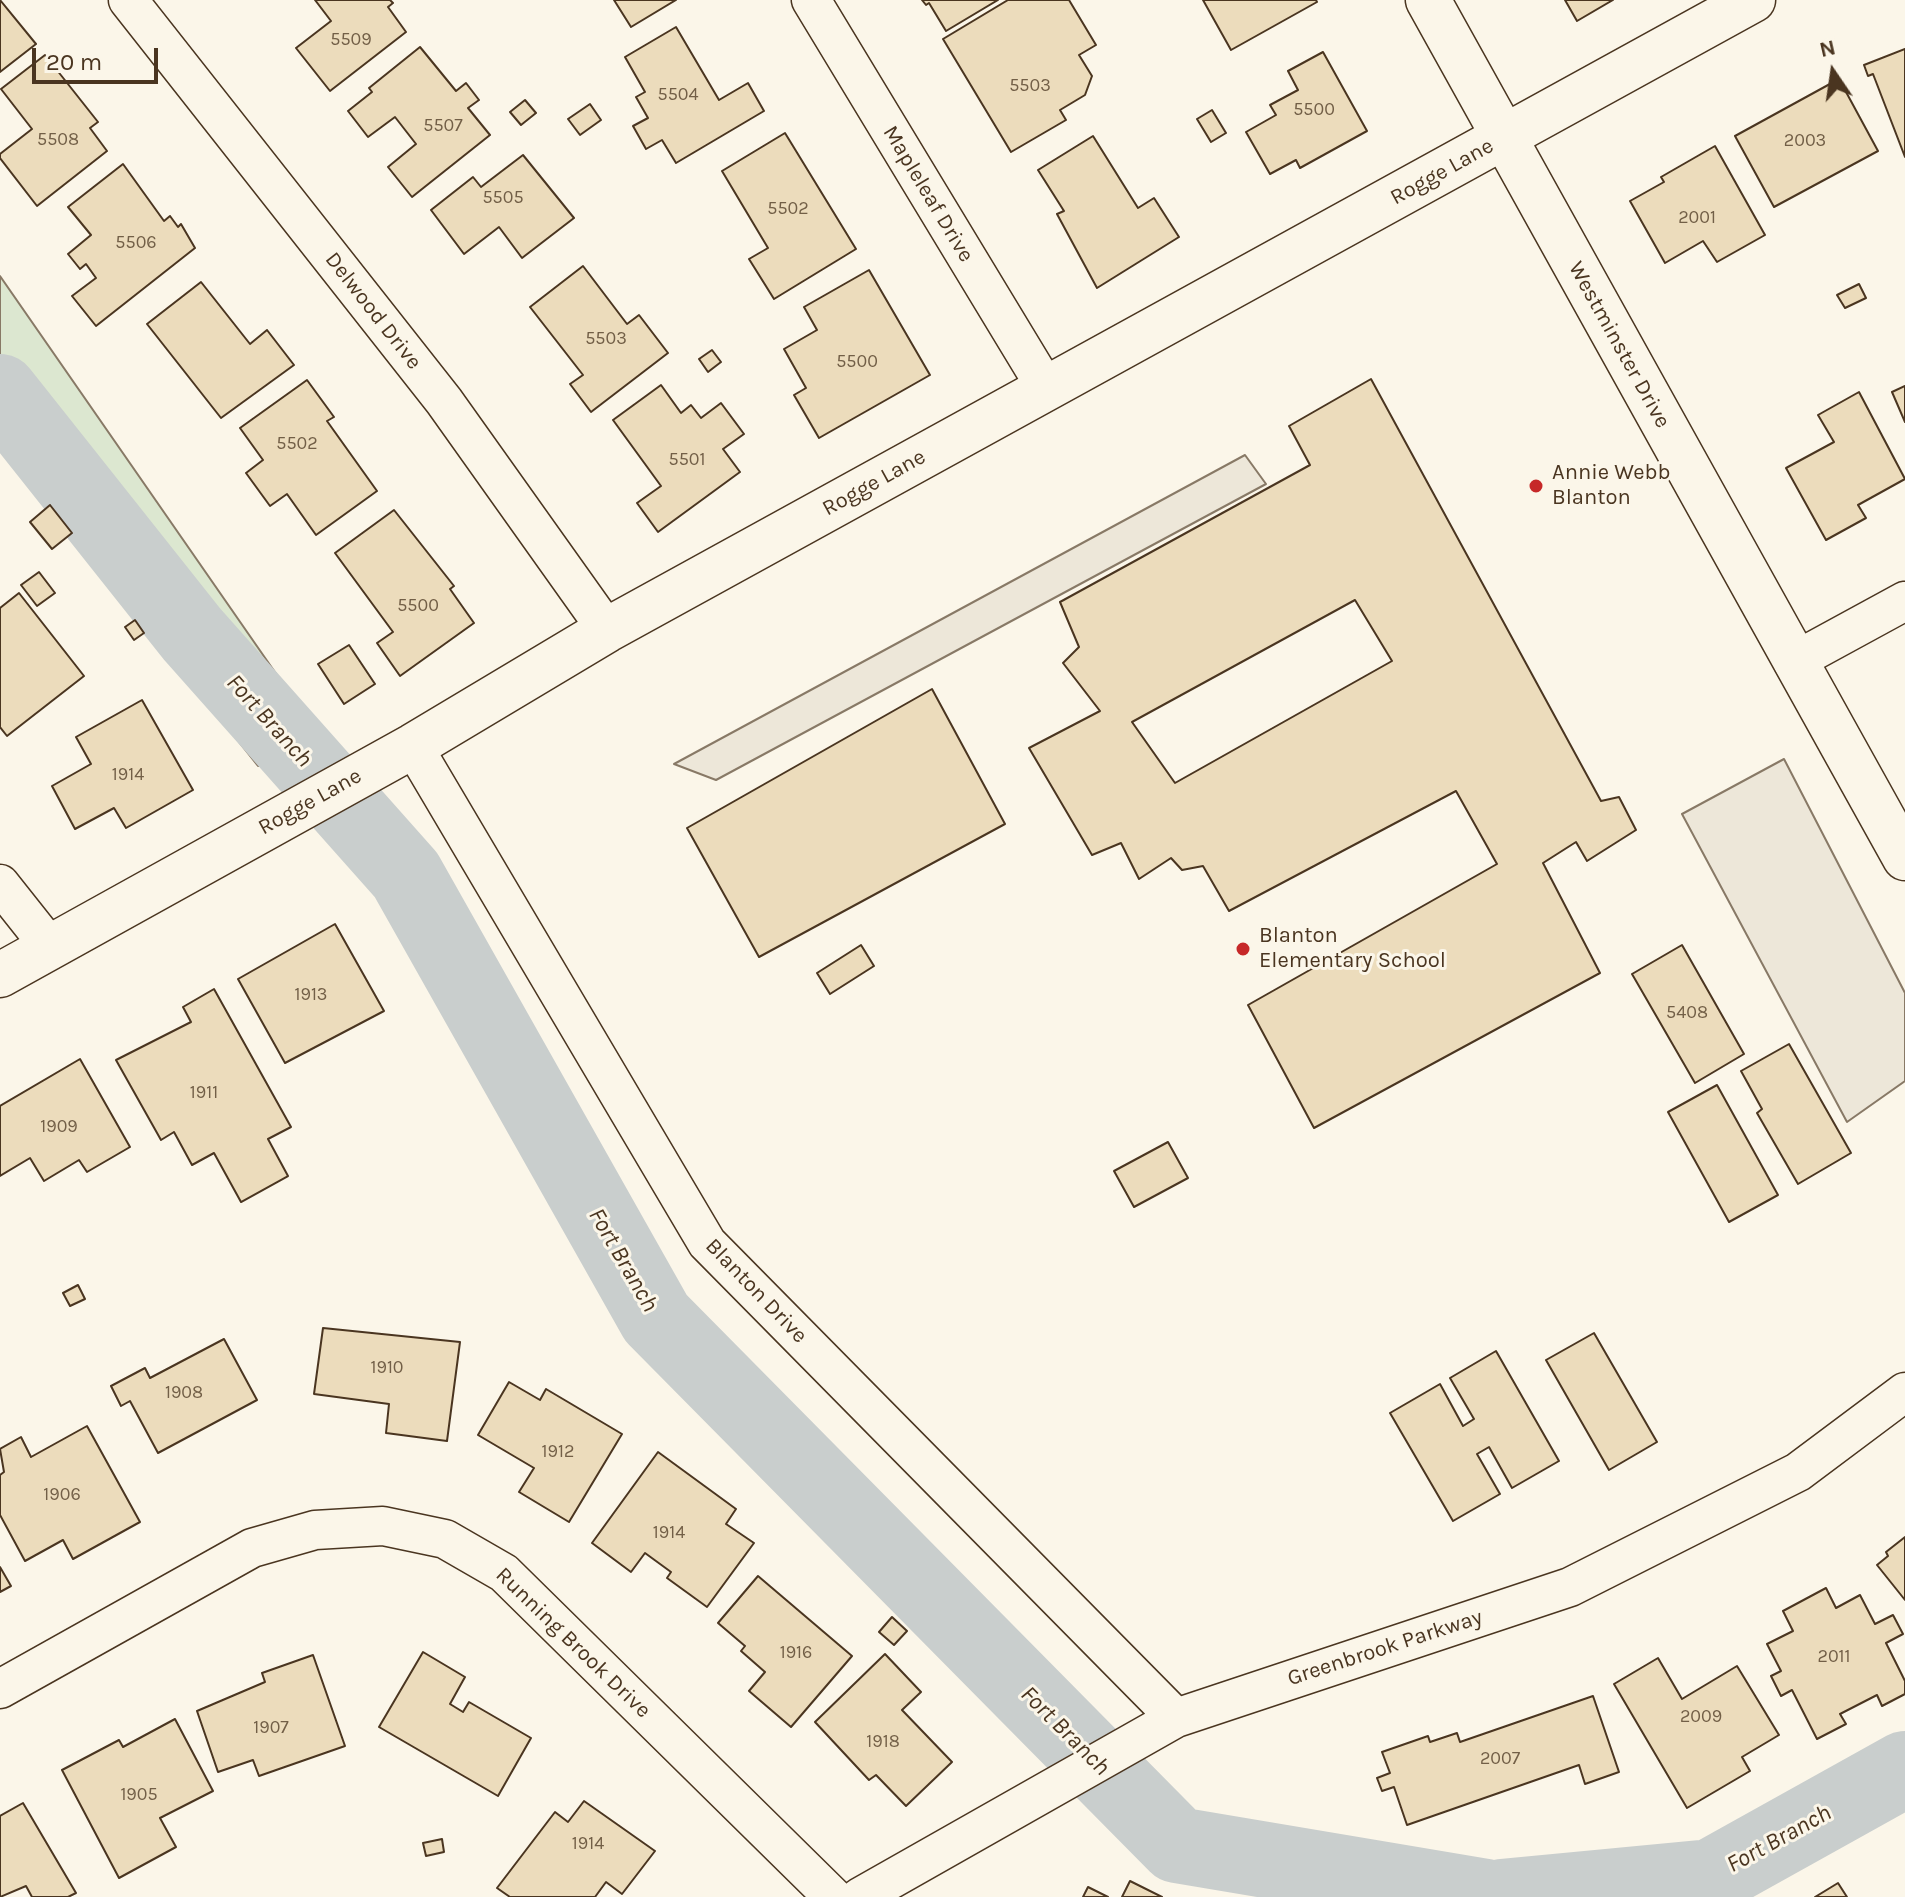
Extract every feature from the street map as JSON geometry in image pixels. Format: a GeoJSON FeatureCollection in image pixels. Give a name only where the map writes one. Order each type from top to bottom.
{"type":"FeatureCollection","features":[{"type":"Feature","properties":{"kind":"street","name":"Delwood Drive"},"geometry":{"type":"LineString","coordinates":[[128,0],[444,401],[607,630]]}},
{"type":"Feature","properties":{"kind":"street","name":"Mapleleaf Drive"},"geometry":{"type":"LineString","coordinates":[[811,0],[1046,388]]}},
{"type":"Feature","properties":{"kind":"street","name":"Westminster Drive"},"geometry":{"type":"LineString","coordinates":[[1428,0],[1793,662],[1905,858]]}},
{"type":"Feature","properties":{"kind":"street","name":"Rogge Lane"},"geometry":{"type":"LineString","coordinates":[[0,975],[413,746],[607,630],[1753,0]]}},
{"type":"Feature","properties":{"kind":"street"},"geometry":{"type":"LineString","coordinates":[[1793,662],[1905,601]]}},
{"type":"Feature","properties":{"kind":"street","name":"Blanton Drive"},"geometry":{"type":"LineString","coordinates":[[413,746],[707,1243],[1176,1718]]}},
{"type":"Feature","properties":{"kind":"street"},"geometry":{"type":"LineString","coordinates":[[0,884],[50,947]]}},
{"type":"Feature","properties":{"kind":"street","name":"Greenbrook Parkway"},"geometry":{"type":"LineString","coordinates":[[860,1897],[1176,1718],[1570,1587],[1798,1472],[1905,1392]]}},
{"type":"Feature","properties":{"kind":"street","name":"Running Brook Drive"},"geometry":{"type":"LineString","coordinates":[[0,1689],[252,1548],[315,1530],[383,1526],[445,1539],[504,1573],[833,1897]]}},
{"type":"Feature","properties":{"kind":"green space"},"geometry":{"type":"Polygon","coordinates":[[[0,276],[320,737],[258,766],[0,440],[0,276]]]}},
{"type":"Feature","properties":{"kind":"shaded area"},"geometry":{"type":"Polygon","coordinates":[[[1245,455],[1266,484],[716,780],[674,764],[1245,455]]]}},
{"type":"Feature","properties":{"kind":"shaded area"},"geometry":{"type":"Polygon","coordinates":[[[1784,759],[1905,993],[1905,1081],[1847,1122],[1682,814],[1784,759]]]}},
{"type":"Feature","properties":{"kind":"building"},"geometry":{"type":"Polygon","coordinates":[[[0,0],[36,44],[0,72],[0,0]]]}},
{"type":"Feature","properties":{"kind":"building"},"geometry":{"type":"Polygon","coordinates":[[[315,0],[390,0],[393,3],[388,7],[406,32],[330,91],[296,48],[331,21],[315,0]]]}},
{"type":"Feature","properties":{"kind":"building"},"geometry":{"type":"Polygon","coordinates":[[[614,0],[676,0],[631,27],[614,0]]]}},
{"type":"Feature","properties":{"kind":"building"},"geometry":{"type":"Polygon","coordinates":[[[922,0],[998,0],[946,31],[929,3],[926,5],[922,0]]]}},
{"type":"Feature","properties":{"kind":"building"},"geometry":{"type":"Polygon","coordinates":[[[1008,0],[1069,0],[1096,45],[1079,55],[1092,76],[1085,95],[1060,110],[1066,120],[1011,152],[943,39],[1008,0]]]}},
{"type":"Feature","properties":{"kind":"building"},"geometry":{"type":"Polygon","coordinates":[[[1203,0],[1316,0],[1317,2],[1231,50],[1203,0]]]}},
{"type":"Feature","properties":{"kind":"building"},"geometry":{"type":"Polygon","coordinates":[[[1565,0],[1613,0],[1577,21],[1565,0]]]}},
{"type":"Feature","properties":{"kind":"building"},"geometry":{"type":"Polygon","coordinates":[[[676,27],[719,100],[748,83],[764,111],[676,163],[662,140],[646,149],[633,126],[648,118],[636,97],[645,92],[625,57],[676,27]]]}},
{"type":"Feature","properties":{"kind":"building"},"geometry":{"type":"Polygon","coordinates":[[[420,47],[456,91],[466,83],[479,100],[468,108],[490,135],[412,197],[388,167],[416,144],[395,117],[368,137],[348,111],[372,92],[369,88],[420,47]]]}},
{"type":"Feature","properties":{"kind":"building"},"geometry":{"type":"Polygon","coordinates":[[[1905,49],[1905,157],[1873,74],[1868,76],[1864,65],[1905,49]]]}},
{"type":"Feature","properties":{"kind":"building"},"geometry":{"type":"Polygon","coordinates":[[[1323,52],[1367,131],[1300,168],[1296,160],[1270,174],[1246,132],[1276,115],[1270,105],[1298,90],[1288,71],[1323,52]]]}},
{"type":"Feature","properties":{"kind":"building"},"geometry":{"type":"Polygon","coordinates":[[[45,55],[98,122],[90,128],[107,151],[37,206],[0,158],[0,154],[32,129],[1,89],[45,55]]]}},
{"type":"Feature","properties":{"kind":"building"},"geometry":{"type":"Polygon","coordinates":[[[1839,79],[1878,151],[1774,207],[1735,136],[1839,79]]]}},
{"type":"Feature","properties":{"kind":"building"},"geometry":{"type":"Polygon","coordinates":[[[525,100],[536,113],[521,125],[510,112],[525,100]]]}},
{"type":"Feature","properties":{"kind":"building"},"geometry":{"type":"Polygon","coordinates":[[[590,104],[601,120],[580,135],[568,119],[590,104]]]}},
{"type":"Feature","properties":{"kind":"building"},"geometry":{"type":"Polygon","coordinates":[[[1212,110],[1226,133],[1211,142],[1197,119],[1212,110]]]}},
{"type":"Feature","properties":{"kind":"building"},"geometry":{"type":"Polygon","coordinates":[[[785,133],[856,249],[774,299],[749,259],[768,248],[722,171],[785,133]]]}},
{"type":"Feature","properties":{"kind":"building"},"geometry":{"type":"Polygon","coordinates":[[[1093,136],[1138,208],[1154,198],[1179,237],[1097,288],[1057,214],[1064,211],[1038,170],[1093,136]]]}},
{"type":"Feature","properties":{"kind":"building"},"geometry":{"type":"Polygon","coordinates":[[[1715,146],[1765,235],[1717,262],[1703,241],[1665,263],[1630,201],[1664,182],[1661,177],[1715,146]]]}},
{"type":"Feature","properties":{"kind":"building"},"geometry":{"type":"Polygon","coordinates":[[[523,155],[574,218],[522,258],[499,227],[464,254],[431,210],[473,177],[481,187],[523,155]]]}},
{"type":"Feature","properties":{"kind":"building"},"geometry":{"type":"Polygon","coordinates":[[[123,164],[164,221],[170,216],[178,227],[181,224],[195,248],[96,326],[72,296],[96,278],[86,264],[80,269],[68,254],[91,235],[68,207],[123,164]]]}},
{"type":"Feature","properties":{"kind":"building"},"geometry":{"type":"Polygon","coordinates":[[[583,266],[627,324],[639,315],[668,353],[591,412],[570,384],[583,375],[530,307],[583,266]]]}},
{"type":"Feature","properties":{"kind":"building"},"geometry":{"type":"Polygon","coordinates":[[[869,270],[930,375],[819,438],[794,395],[806,388],[784,349],[817,330],[804,307],[869,270]]]}},
{"type":"Feature","properties":{"kind":"building"},"geometry":{"type":"Polygon","coordinates":[[[201,282],[250,344],[267,330],[294,365],[221,418],[147,324],[201,282]]]}},
{"type":"Feature","properties":{"kind":"building"},"geometry":{"type":"Polygon","coordinates":[[[1859,284],[1866,298],[1845,308],[1837,295],[1859,284]]]}},
{"type":"Feature","properties":{"kind":"building"},"geometry":{"type":"Polygon","coordinates":[[[712,350],[721,362],[708,372],[699,359],[712,350]]]}},
{"type":"Feature","properties":{"kind":"building"},"geometry":{"type":"Polygon","coordinates":[[[1371,379],[1601,801],[1619,797],[1636,830],[1587,861],[1576,842],[1543,863],[1600,973],[1314,1128],[1248,1005],[1497,864],[1456,791],[1229,911],[1203,866],[1182,870],[1171,858],[1139,879],[1121,843],[1092,855],[1029,748],[1100,711],[1063,663],[1079,647],[1060,602],[1310,465],[1289,426],[1371,379]],[[1355,600],[1132,722],[1175,783],[1392,661],[1355,600]]]}},
{"type":"Feature","properties":{"kind":"building"},"geometry":{"type":"Polygon","coordinates":[[[307,380],[334,417],[327,421],[377,491],[316,535],[287,494],[270,506],[246,473],[263,460],[240,428],[307,380]]]}},
{"type":"Feature","properties":{"kind":"building"},"geometry":{"type":"Polygon","coordinates":[[[661,385],[681,413],[691,405],[701,418],[721,403],[744,434],[723,449],[740,472],[658,532],[637,503],[661,486],[613,420],[661,385]]]}},
{"type":"Feature","properties":{"kind":"building"},"geometry":{"type":"Polygon","coordinates":[[[1905,386],[1905,422],[1892,392],[1905,386]]]}},
{"type":"Feature","properties":{"kind":"building"},"geometry":{"type":"Polygon","coordinates":[[[1859,392],[1905,479],[1858,505],[1866,518],[1826,540],[1786,468],[1834,442],[1818,415],[1859,392]]]}},
{"type":"Feature","properties":{"kind":"building"},"geometry":{"type":"Polygon","coordinates":[[[50,505],[72,533],[52,549],[30,522],[50,505]]]}},
{"type":"Feature","properties":{"kind":"building"},"geometry":{"type":"Polygon","coordinates":[[[394,510],[454,586],[450,589],[474,623],[400,676],[377,643],[393,632],[335,553],[394,510]]]}},
{"type":"Feature","properties":{"kind":"building"},"geometry":{"type":"Polygon","coordinates":[[[39,572],[55,593],[37,606],[21,585],[39,572]]]}},
{"type":"Feature","properties":{"kind":"building"},"geometry":{"type":"Polygon","coordinates":[[[19,593],[84,676],[7,736],[0,727],[0,608],[19,593]]]}},
{"type":"Feature","properties":{"kind":"building"},"geometry":{"type":"Polygon","coordinates":[[[135,620],[144,633],[134,640],[125,627],[135,620]]]}},
{"type":"Feature","properties":{"kind":"building"},"geometry":{"type":"Polygon","coordinates":[[[349,645],[375,684],[344,704],[318,664],[349,645]]]}},
{"type":"Feature","properties":{"kind":"building"},"geometry":{"type":"Polygon","coordinates":[[[932,689],[1005,824],[759,957],[687,828],[932,689]]]}},
{"type":"Feature","properties":{"kind":"building"},"geometry":{"type":"Polygon","coordinates":[[[142,700],[193,790],[126,828],[114,808],[75,829],[52,786],[91,764],[76,737],[142,700]]]}},
{"type":"Feature","properties":{"kind":"building"},"geometry":{"type":"Polygon","coordinates":[[[335,924],[384,1011],[285,1063],[238,979],[335,924]]]}},
{"type":"Feature","properties":{"kind":"building"},"geometry":{"type":"Polygon","coordinates":[[[861,945],[874,966],[830,994],[817,973],[861,945]]]}},
{"type":"Feature","properties":{"kind":"building"},"geometry":{"type":"Polygon","coordinates":[[[1682,945],[1744,1054],[1695,1083],[1632,974],[1682,945]]]}},
{"type":"Feature","properties":{"kind":"building"},"geometry":{"type":"Polygon","coordinates":[[[214,989],[291,1127],[268,1139],[288,1176],[241,1202],[214,1153],[192,1165],[174,1132],[161,1140],[116,1060],[191,1022],[183,1007],[214,989]]]}},
{"type":"Feature","properties":{"kind":"building"},"geometry":{"type":"Polygon","coordinates":[[[1789,1044],[1851,1153],[1798,1184],[1757,1113],[1762,1109],[1741,1071],[1789,1044]]]}},
{"type":"Feature","properties":{"kind":"building"},"geometry":{"type":"Polygon","coordinates":[[[80,1059],[130,1147],[87,1172],[79,1160],[44,1181],[30,1158],[0,1176],[0,1106],[80,1059]]]}},
{"type":"Feature","properties":{"kind":"building"},"geometry":{"type":"Polygon","coordinates":[[[1717,1085],[1778,1195],[1729,1222],[1668,1112],[1717,1085]]]}},
{"type":"Feature","properties":{"kind":"building"},"geometry":{"type":"Polygon","coordinates":[[[1168,1142],[1188,1178],[1134,1207],[1114,1171],[1168,1142]]]}},
{"type":"Feature","properties":{"kind":"building"},"geometry":{"type":"Polygon","coordinates":[[[78,1285],[85,1299],[70,1306],[63,1293],[78,1285]]]}},
{"type":"Feature","properties":{"kind":"building"},"geometry":{"type":"Polygon","coordinates":[[[323,1328],[460,1342],[447,1441],[386,1433],[389,1404],[314,1394],[323,1328]]]}},
{"type":"Feature","properties":{"kind":"building"},"geometry":{"type":"Polygon","coordinates":[[[1594,1333],[1657,1442],[1609,1470],[1546,1360],[1594,1333]]]}},
{"type":"Feature","properties":{"kind":"building"},"geometry":{"type":"Polygon","coordinates":[[[224,1339],[257,1400],[158,1453],[130,1401],[121,1406],[111,1386],[145,1368],[150,1378],[224,1339]]]}},
{"type":"Feature","properties":{"kind":"building"},"geometry":{"type":"Polygon","coordinates":[[[1496,1351],[1559,1461],[1512,1488],[1489,1447],[1477,1454],[1500,1494],[1453,1521],[1390,1413],[1440,1384],[1463,1426],[1474,1419],[1450,1378],[1496,1351]]]}},
{"type":"Feature","properties":{"kind":"building"},"geometry":{"type":"Polygon","coordinates":[[[509,1382],[540,1400],[546,1389],[622,1434],[569,1522],[519,1492],[534,1468],[478,1435],[509,1382]]]}},
{"type":"Feature","properties":{"kind":"building"},"geometry":{"type":"Polygon","coordinates":[[[87,1426],[140,1522],[73,1559],[63,1540],[25,1561],[0,1515],[0,1475],[4,1472],[0,1449],[21,1437],[31,1457],[87,1426]]]}},
{"type":"Feature","properties":{"kind":"building"},"geometry":{"type":"Polygon","coordinates":[[[658,1452],[736,1509],[726,1524],[754,1543],[707,1607],[667,1578],[671,1572],[645,1553],[631,1572],[592,1543],[658,1452]]]}},
{"type":"Feature","properties":{"kind":"building"},"geometry":{"type":"Polygon","coordinates":[[[1905,1537],[1905,1600],[1877,1565],[1888,1556],[1886,1552],[1905,1537]]]}},
{"type":"Feature","properties":{"kind":"building"},"geometry":{"type":"Polygon","coordinates":[[[0,1567],[11,1586],[0,1592],[0,1567]]]}},
{"type":"Feature","properties":{"kind":"building"},"geometry":{"type":"Polygon","coordinates":[[[758,1576],[852,1656],[791,1727],[749,1691],[765,1672],[741,1651],[745,1646],[718,1623],[758,1576]]]}},
{"type":"Feature","properties":{"kind":"building"},"geometry":{"type":"Polygon","coordinates":[[[1826,1588],[1836,1608],[1860,1595],[1875,1624],[1893,1615],[1903,1634],[1886,1643],[1905,1681],[1905,1694],[1882,1706],[1877,1695],[1840,1714],[1846,1724],[1817,1739],[1792,1690],[1781,1696],[1771,1676],[1781,1671],[1767,1644],[1793,1631],[1783,1611],[1826,1588]]]}},
{"type":"Feature","properties":{"kind":"building"},"geometry":{"type":"Polygon","coordinates":[[[892,1617],[907,1631],[894,1645],[879,1632],[892,1617]]]}},
{"type":"Feature","properties":{"kind":"building"},"geometry":{"type":"Polygon","coordinates":[[[423,1652],[465,1677],[450,1704],[463,1712],[469,1702],[531,1738],[498,1796],[379,1727],[423,1652]]]}},
{"type":"Feature","properties":{"kind":"building"},"geometry":{"type":"Polygon","coordinates":[[[885,1654],[921,1692],[902,1710],[952,1762],[906,1806],[876,1775],[869,1780],[815,1722],[885,1654]]]}},
{"type":"Feature","properties":{"kind":"building"},"geometry":{"type":"Polygon","coordinates":[[[313,1655],[345,1746],[259,1776],[253,1760],[218,1772],[197,1711],[265,1682],[262,1673],[313,1655]]]}},
{"type":"Feature","properties":{"kind":"building"},"geometry":{"type":"Polygon","coordinates":[[[1658,1658],[1682,1699],[1737,1666],[1779,1735],[1742,1757],[1750,1771],[1687,1808],[1614,1684],[1658,1658]]]}},
{"type":"Feature","properties":{"kind":"building"},"geometry":{"type":"Polygon","coordinates":[[[1593,1696],[1619,1772],[1585,1784],[1579,1765],[1407,1825],[1394,1787],[1382,1791],[1377,1778],[1390,1773],[1382,1752],[1428,1736],[1430,1742],[1457,1733],[1460,1742],[1593,1696]]]}},
{"type":"Feature","properties":{"kind":"building"},"geometry":{"type":"Polygon","coordinates":[[[175,1719],[213,1791],[160,1818],[176,1847],[119,1878],[62,1770],[119,1740],[123,1747],[175,1719]]]}},
{"type":"Feature","properties":{"kind":"building"},"geometry":{"type":"Polygon","coordinates":[[[584,1801],[655,1851],[622,1894],[606,1882],[595,1897],[510,1897],[497,1888],[555,1812],[568,1822],[584,1801]]]}},
{"type":"Feature","properties":{"kind":"building"},"geometry":{"type":"Polygon","coordinates":[[[23,1803],[76,1893],[68,1897],[32,1897],[26,1886],[0,1897],[0,1816],[23,1803]]]}},
{"type":"Feature","properties":{"kind":"building"},"geometry":{"type":"Polygon","coordinates":[[[442,1839],[444,1852],[426,1856],[423,1843],[442,1839]]]}},
{"type":"Feature","properties":{"kind":"building"},"geometry":{"type":"Polygon","coordinates":[[[1130,1881],[1162,1897],[1122,1897],[1130,1881]]]}},
{"type":"Feature","properties":{"kind":"building"},"geometry":{"type":"Polygon","coordinates":[[[1838,1883],[1847,1897],[1815,1897],[1838,1883]]]}},
{"type":"Feature","properties":{"kind":"building"},"geometry":{"type":"Polygon","coordinates":[[[1088,1887],[1108,1897],[1083,1897],[1088,1887]]]}},
{"type":"Feature","properties":{"kind":"waterway","name":"Fort Branch"},"geometry":{"type":"LineString","coordinates":[[0,392],[192,634],[406,875],[656,1318],[1177,1845],[1486,1897]]}},
{"type":"Feature","properties":{"kind":"waterway","name":"Fort Branch"},"geometry":{"type":"LineString","coordinates":[[1501,1897],[1711,1877],[1905,1769]]}},
{"type":"Feature","properties":{"kind":"place","name":"Annie Webb Blanton"},"geometry":{"type":"Point","coordinates":[1536,486]}},
{"type":"Feature","properties":{"kind":"place","name":"Blanton Elementary School"},"geometry":{"type":"Point","coordinates":[1243,949]}}]}
